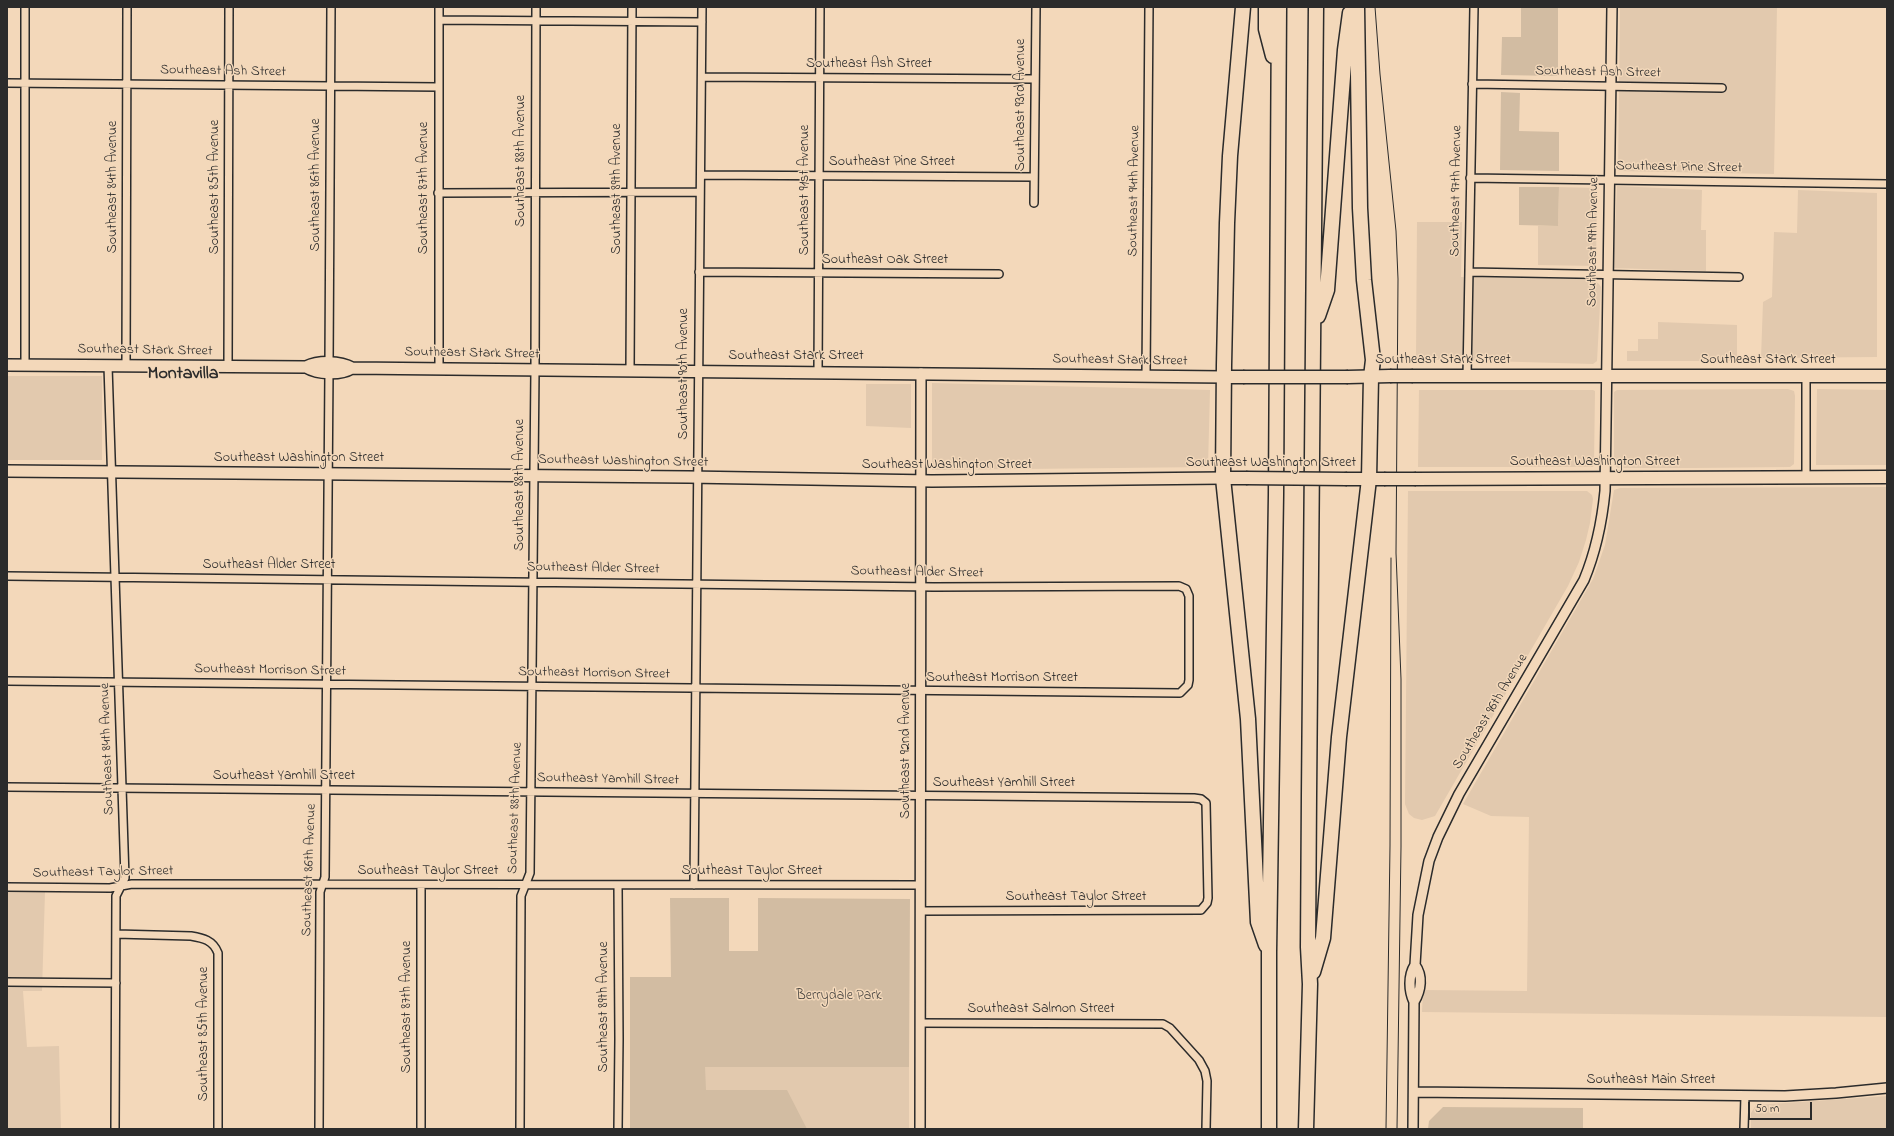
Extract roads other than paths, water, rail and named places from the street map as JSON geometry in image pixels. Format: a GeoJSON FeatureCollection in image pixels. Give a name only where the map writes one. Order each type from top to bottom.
{"type":"FeatureCollection","features":[{"type":"Feature","properties":{"kind":"highway"},"geometry":{"type":"LineString","coordinates":[[1243,7],[1230,163],[1224,377],[1223,478],[1248,719],[1258,922],[1268,952]]}},
{"type":"Feature","properties":{"kind":"highway"},"geometry":{"type":"LineString","coordinates":[[1266,7],[1266,28],[1278,74]]}},
{"type":"Feature","properties":{"kind":"highway"},"geometry":{"type":"LineString","coordinates":[[1269,1129],[1268,952],[1276,495],[1279,7]]}},
{"type":"Feature","properties":{"kind":"highway"},"geometry":{"type":"LineString","coordinates":[[1306,1129],[1310,984],[1308,947],[1308,795],[1314,330],[1316,7]]}},
{"type":"Feature","properties":{"kind":"highway"},"geometry":{"type":"LineString","coordinates":[[1314,330],[1327,290],[1345,50],[1351,7]]}},
{"type":"Feature","properties":{"kind":"highway"},"geometry":{"type":"LineString","coordinates":[[1310,984],[1323,938],[1339,737],[1369,479],[1371,377],[1373,360],[1364,280],[1360,208],[1356,7]]}},
{"type":"Feature","properties":{"kind":"main road","name":"Southeast Stark Street"},"geometry":{"type":"LineString","coordinates":[[7,365],[306,367],[314,371],[329,368],[346,372],[352,368],[1224,377],[1887,376]]}},
{"type":"Feature","properties":{"kind":"main road","name":"Southeast Washington Street"},"geometry":{"type":"LineString","coordinates":[[7,471],[698,477],[921,481],[1223,478],[1416,479],[1887,477]]}},
{"type":"Feature","properties":{"kind":"street"},"geometry":{"type":"LineString","coordinates":[[25,7],[25,365]]}},
{"type":"Feature","properties":{"kind":"street","name":"Southeast 84th Avenue"},"geometry":{"type":"LineString","coordinates":[[126,366],[127,7]]}},
{"type":"Feature","properties":{"kind":"street","name":"Southeast 85th Avenue"},"geometry":{"type":"LineString","coordinates":[[228,367],[229,7]]}},
{"type":"Feature","properties":{"kind":"street","name":"Southeast 86th Avenue"},"geometry":{"type":"LineString","coordinates":[[320,1129],[320,892],[325,877],[326,790],[331,7]]}},
{"type":"Feature","properties":{"kind":"street","name":"Southeast 87th Avenue"},"geometry":{"type":"LineString","coordinates":[[439,7],[439,369]]}},
{"type":"Feature","properties":{"kind":"street","name":"Southeast 88th Avenue"},"geometry":{"type":"LineString","coordinates":[[520,1129],[521,896],[530,873],[535,370],[536,7]]}},
{"type":"Feature","properties":{"kind":"street","name":"Southeast 89th Avenue"},"geometry":{"type":"LineString","coordinates":[[630,371],[632,7]]}},
{"type":"Feature","properties":{"kind":"street","name":"Southeast 90th Avenue"},"geometry":{"type":"LineString","coordinates":[[694,885],[702,7]]}},
{"type":"Feature","properties":{"kind":"street","name":"Southeast 91st Avenue"},"geometry":{"type":"LineString","coordinates":[[818,373],[820,7]]}},
{"type":"Feature","properties":{"kind":"street","name":"Southeast 93rd Avenue"},"geometry":{"type":"LineString","coordinates":[[1034,203],[1036,7]]}},
{"type":"Feature","properties":{"kind":"street","name":"Southeast 94th Avenue"},"geometry":{"type":"LineString","coordinates":[[1146,376],[1150,7]]}},
{"type":"Feature","properties":{"kind":"street","name":"Southeast 97th Avenue"},"geometry":{"type":"LineString","coordinates":[[1467,376],[1474,7]]}},
{"type":"Feature","properties":{"kind":"street","name":"Southeast 99th Avenue"},"geometry":{"type":"LineString","coordinates":[[1605,478],[1612,7]]}},
{"type":"Feature","properties":{"kind":"street"},"geometry":{"type":"LineString","coordinates":[[439,20],[702,22]]}},
{"type":"Feature","properties":{"kind":"street","name":"Southeast Ash Street"},"geometry":{"type":"LineString","coordinates":[[702,77],[1035,79]]}},
{"type":"Feature","properties":{"kind":"street","name":"Southeast Ash Street"},"geometry":{"type":"LineString","coordinates":[[7,83],[438,87]]}},
{"type":"Feature","properties":{"kind":"street","name":"Southeast Ash Street"},"geometry":{"type":"LineString","coordinates":[[1472,84],[1722,88]]}},
{"type":"Feature","properties":{"kind":"street","name":"Southeast Pine Street"},"geometry":{"type":"LineString","coordinates":[[701,175],[1034,177]]}},
{"type":"Feature","properties":{"kind":"street","name":"Southeast Pine Street"},"geometry":{"type":"LineString","coordinates":[[1470,178],[1887,184]]}},
{"type":"Feature","properties":{"kind":"street"},"geometry":{"type":"LineString","coordinates":[[438,193],[700,192]]}},
{"type":"Feature","properties":{"kind":"street","name":"Southeast Oak Street"},"geometry":{"type":"LineString","coordinates":[[699,272],[999,274]]}},
{"type":"Feature","properties":{"kind":"street"},"geometry":{"type":"LineString","coordinates":[[1469,272],[1740,277]]}},
{"type":"Feature","properties":{"kind":"street","name":"Southeast 84th Avenue"},"geometry":{"type":"LineString","coordinates":[[108,366],[125,878],[116,896],[115,1129]]}},
{"type":"Feature","properties":{"kind":"street","name":"Southeast 92nd Avenue"},"geometry":{"type":"LineString","coordinates":[[920,1129],[921,373]]}},
{"type":"Feature","properties":{"kind":"street"},"geometry":{"type":"LineString","coordinates":[[1806,376],[1806,477]]}},
{"type":"Feature","properties":{"kind":"street","name":"Southeast 96th Avenue"},"geometry":{"type":"LineString","coordinates":[[1413,1129],[1414,1002],[1420,992],[1420,972],[1415,965],[1418,915],[1430,861],[1438,838],[1459,794],[1584,580],[1599,535],[1603,509],[1605,478]]}},
{"type":"Feature","properties":{"kind":"street","name":"Southeast Alder Street"},"geometry":{"type":"LineString","coordinates":[[7,576],[921,585],[1179,586],[1186,589],[1189,596],[1189,682],[1185,690],[1180,693]]}},
{"type":"Feature","properties":{"kind":"street","name":"Southeast Morrison Street"},"geometry":{"type":"LineString","coordinates":[[7,681],[1180,693]]}},
{"type":"Feature","properties":{"kind":"street","name":"Southeast Yamhill Street"},"geometry":{"type":"LineString","coordinates":[[7,787],[921,797],[1194,798],[1201,799],[1206,803],[1208,898],[1205,906]]}},
{"type":"Feature","properties":{"kind":"street","name":"Southeast Taylor Street"},"geometry":{"type":"LineString","coordinates":[[7,887],[110,888],[132,884],[920,885]]}},
{"type":"Feature","properties":{"kind":"street","name":"Southeast 87th Avenue"},"geometry":{"type":"LineString","coordinates":[[421,885],[421,1129]]}},
{"type":"Feature","properties":{"kind":"street","name":"Southeast 89th Avenue"},"geometry":{"type":"LineString","coordinates":[[618,885],[618,1129]]}},
{"type":"Feature","properties":{"kind":"street","name":"Southeast Taylor Street"},"geometry":{"type":"LineString","coordinates":[[920,911],[1194,911],[1201,910],[1205,906]]}},
{"type":"Feature","properties":{"kind":"street","name":"Southeast 85th Avenue"},"geometry":{"type":"LineString","coordinates":[[116,934],[191,936],[202,938],[215,945],[218,953],[218,1129]]}},
{"type":"Feature","properties":{"kind":"street"},"geometry":{"type":"LineString","coordinates":[[7,982],[116,983]]}},
{"type":"Feature","properties":{"kind":"street","name":"Southeast Salmon Street"},"geometry":{"type":"LineString","coordinates":[[920,1023],[1163,1024],[1170,1028],[1199,1060],[1206,1071],[1208,1081],[1206,1129]]}},
{"type":"Feature","properties":{"kind":"street","name":"Southeast Main Street"},"geometry":{"type":"LineString","coordinates":[[1414,1092],[1745,1096],[1813,1095],[1887,1088]]}},
{"type":"Feature","properties":{"kind":"street"},"geometry":{"type":"LineString","coordinates":[[1744,1129],[1745,1096]]}},
{"type":"Feature","properties":{"kind":"tram line"},"geometry":{"type":"LineString","coordinates":[[1375,7],[1380,74],[1396,231],[1398,279],[1396,553],[1401,679],[1401,847],[1397,1129]]}},
{"type":"Feature","properties":{"kind":"tram line"},"geometry":{"type":"LineString","coordinates":[[1386,1129],[1390,846],[1391,558]]}},
{"type":"Feature","properties":{"kind":"district","name":"Montavilla"},"geometry":{"type":"Point","coordinates":[183,375]}},
{"type":"Feature","properties":{"kind":"park label","name":"Berrydale Park"},"geometry":{"type":"Point","coordinates":[839,997]}}]}
